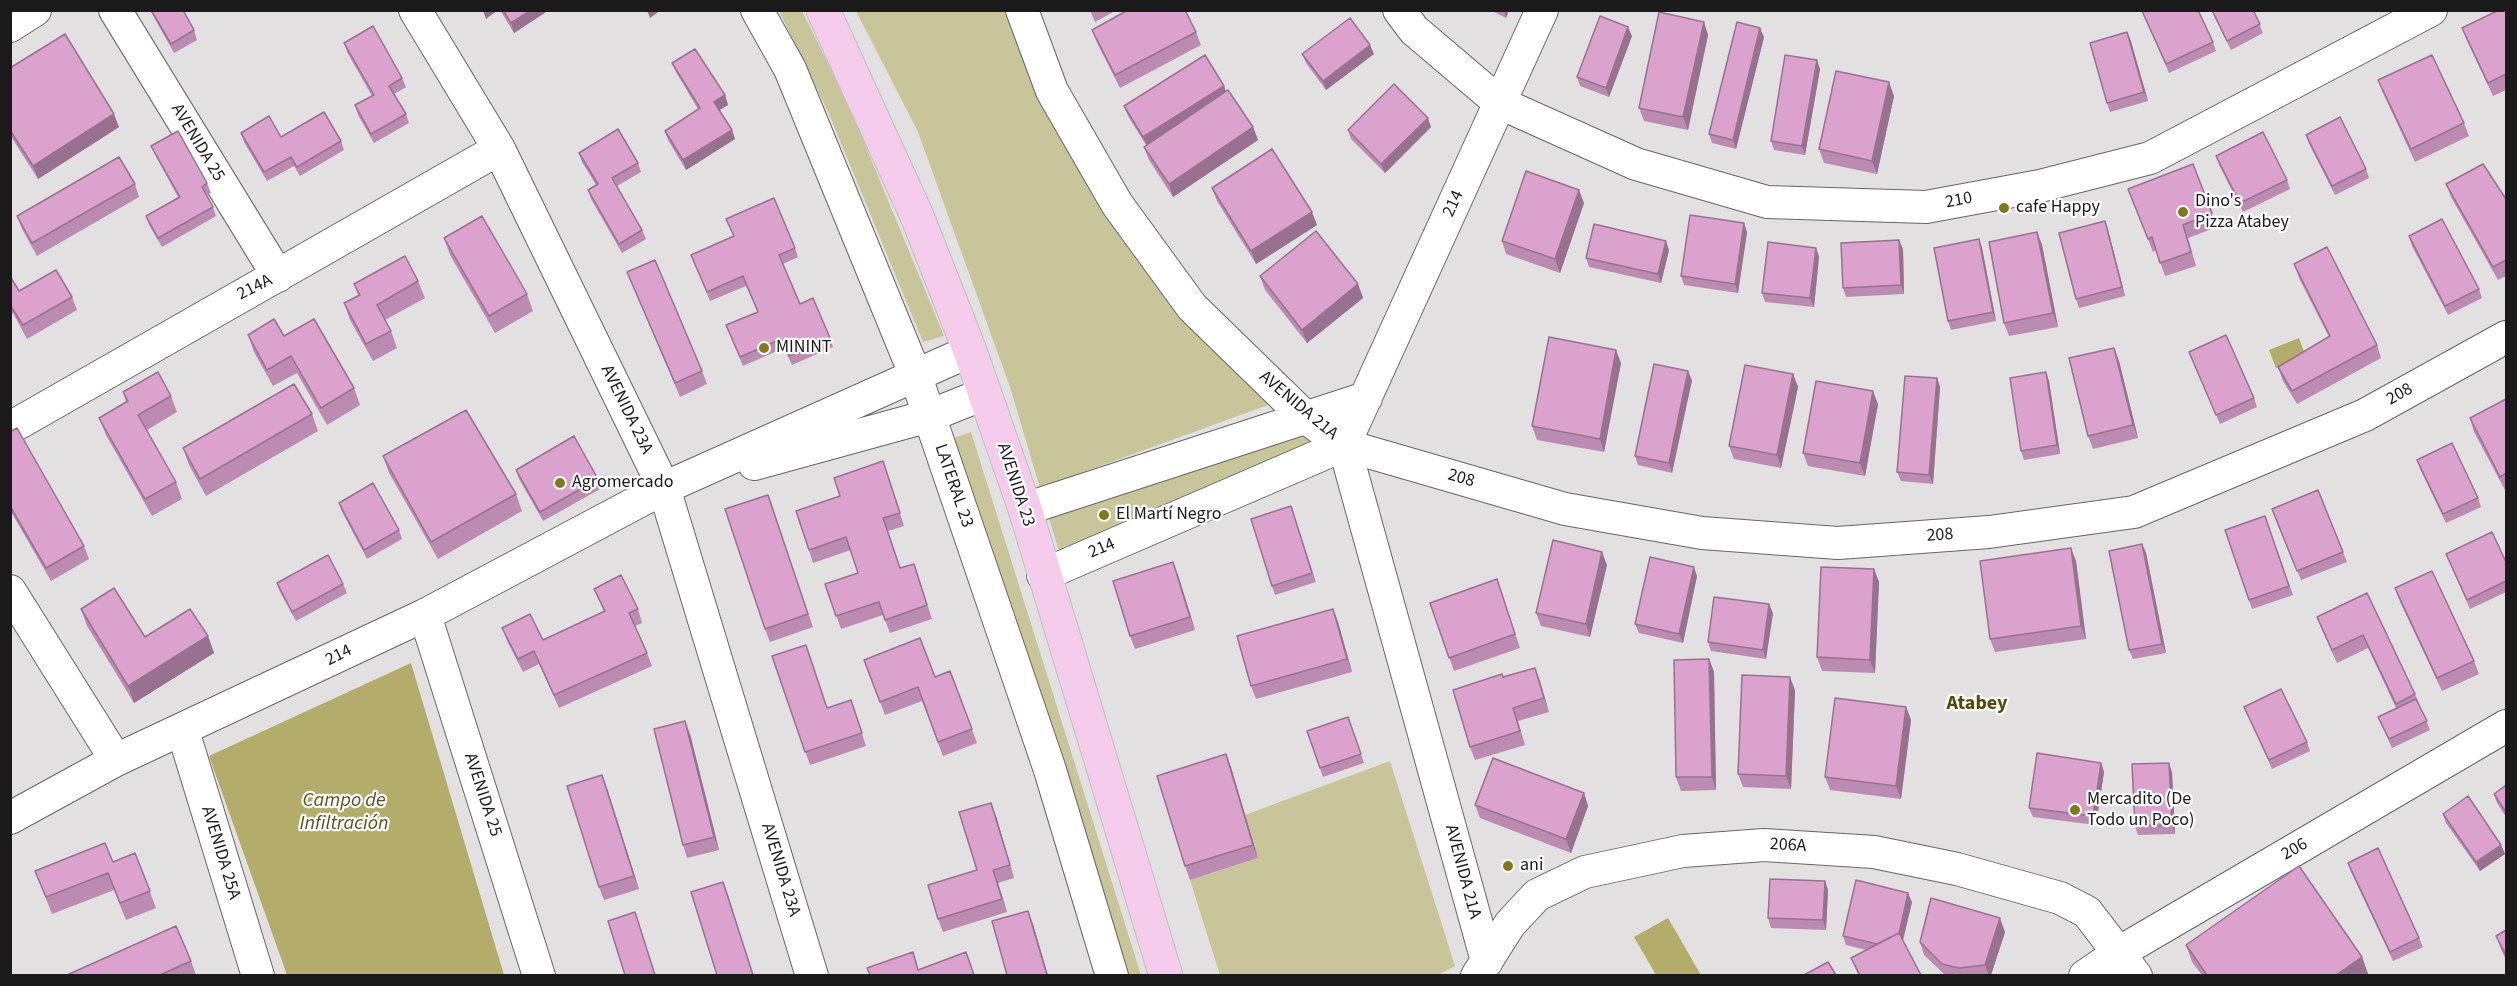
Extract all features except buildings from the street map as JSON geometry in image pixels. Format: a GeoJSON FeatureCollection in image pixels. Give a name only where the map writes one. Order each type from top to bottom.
{"type":"FeatureCollection","features":[{"type":"Feature","properties":{"kind":"main road","name":"AVENIDA 23"},"geometry":{"type":"LineString","coordinates":[[823,10],[917,216],[970,351],[1025,509],[1166,975]]}},
{"type":"Feature","properties":{"kind":"street"},"geometry":{"type":"LineString","coordinates":[[10,26],[35,10]]}},
{"type":"Feature","properties":{"kind":"street","name":"AVENIDA 25"},"geometry":{"type":"LineString","coordinates":[[115,10],[278,276]]}},
{"type":"Feature","properties":{"kind":"street","name":"AVENIDA 23A"},"geometry":{"type":"LineString","coordinates":[[415,10],[499,149],[664,488],[812,975]]}},
{"type":"Feature","properties":{"kind":"street","name":"LATERAL 23"},"geometry":{"type":"LineString","coordinates":[[757,10],[790,69],[915,374],[1050,770],[1112,975]]}},
{"type":"Feature","properties":{"kind":"street","name":"AVENIDA 21A"},"geometry":{"type":"LineString","coordinates":[[1022,10],[1052,91],[1117,204],[1192,307],[1305,418],[1344,445],[1482,968]]}},
{"type":"Feature","properties":{"kind":"street","name":"210"},"geometry":{"type":"LineString","coordinates":[[1399,10],[1414,30],[1500,103],[1636,164],[1767,202],[1926,207],[2040,186],[2150,158],[2431,10]]}},
{"type":"Feature","properties":{"kind":"street","name":"214"},"geometry":{"type":"LineString","coordinates":[[1043,574],[1344,445],[1542,10]]}},
{"type":"Feature","properties":{"kind":"street","name":"214A"},"geometry":{"type":"LineString","coordinates":[[10,428],[499,149]]}},
{"type":"Feature","properties":{"kind":"street","name":"208"},"geometry":{"type":"LineString","coordinates":[[1344,445],[1565,509],[1702,533],[1838,543],[1989,532],[2134,512],[2365,415],[2506,336]]}},
{"type":"Feature","properties":{"kind":"street","name":"214"},"geometry":{"type":"LineString","coordinates":[[10,818],[116,760],[183,731],[425,615],[664,488],[970,351]]}},
{"type":"Feature","properties":{"kind":"street","name":"214"},"geometry":{"type":"LineString","coordinates":[[664,488],[929,416],[984,394]]}},
{"type":"Feature","properties":{"kind":"street"},"geometry":{"type":"LineString","coordinates":[[1025,509],[1366,398]]}},
{"type":"Feature","properties":{"kind":"street"},"geometry":{"type":"LineString","coordinates":[[10,591],[116,760]]}},
{"type":"Feature","properties":{"kind":"street","name":"AVENIDA 25"},"geometry":{"type":"LineString","coordinates":[[425,615],[539,975]]}},
{"type":"Feature","properties":{"kind":"street","name":"206"},"geometry":{"type":"LineString","coordinates":[[2085,975],[2128,964],[2506,726]]}},
{"type":"Feature","properties":{"kind":"street","name":"AVENIDA 25A"},"geometry":{"type":"LineString","coordinates":[[183,731],[258,975]]}},
{"type":"Feature","properties":{"kind":"street","name":"206A"},"geometry":{"type":"LineString","coordinates":[[1482,968],[1510,924],[1537,896],[1585,872],[1683,851],[1764,844],[1874,852],[1956,869],[2060,898],[2087,912],[2128,964]]}},
{"type":"Feature","properties":{"kind":"shaded area"},"geometry":{"type":"Polygon","coordinates":[[[779,11],[802,11],[850,108],[944,336],[923,342],[829,114],[779,11]]]}},
{"type":"Feature","properties":{"kind":"shaded area"},"geometry":{"type":"Polygon","coordinates":[[[856,11],[1009,11],[1108,213],[1268,405],[1040,488],[1010,387],[918,132],[856,11]]]}},
{"type":"Feature","properties":{"kind":"shaded area"},"geometry":{"type":"Polygon","coordinates":[[[1305,430],[1323,446],[1060,555],[1048,515],[1305,430]]]}},
{"type":"Feature","properties":{"kind":"shaded area"},"geometry":{"type":"Polygon","coordinates":[[[971,432],[1141,975],[1123,975],[954,438],[971,432]]]}},
{"type":"Feature","properties":{"kind":"shaded area"},"geometry":{"type":"Polygon","coordinates":[[[1390,761],[1455,966],[1436,976],[1220,975],[1190,880],[1258,858],[1245,815],[1390,761]]]}},
{"type":"Feature","properties":{"kind":"water"},"geometry":{"type":"Polygon","coordinates":[[[2299,338],[2306,357],[2276,368],[2269,350],[2299,338]]]}},
{"type":"Feature","properties":{"kind":"water","name":"Campo de Infiltración"},"geometry":{"type":"Polygon","coordinates":[[[411,663],[504,975],[287,975],[209,756],[411,663]]]}},
{"type":"Feature","properties":{"kind":"water"},"geometry":{"type":"Polygon","coordinates":[[[1668,918],[1701,975],[1656,975],[1634,937],[1668,918]]]}},
{"type":"Feature","properties":{"kind":"place","name":"cafe Happy"},"geometry":{"type":"Point","coordinates":[2004,208]}},
{"type":"Feature","properties":{"kind":"place","name":"Dino's Pizza Atabey"},"geometry":{"type":"Point","coordinates":[2183,212]}},
{"type":"Feature","properties":{"kind":"place","name":"MININT"},"geometry":{"type":"Point","coordinates":[764,348]}},
{"type":"Feature","properties":{"kind":"place","name":"Agromercado"},"geometry":{"type":"Point","coordinates":[560,483]}},
{"type":"Feature","properties":{"kind":"place","name":"El Martí Negro"},"geometry":{"type":"Point","coordinates":[1104,515]}},
{"type":"Feature","properties":{"kind":"place","name":"Mercadito (De Todo un Poco)"},"geometry":{"type":"Point","coordinates":[2075,810]}},
{"type":"Feature","properties":{"kind":"place","name":"ani"},"geometry":{"type":"Point","coordinates":[1508,866]}},
{"type":"Feature","properties":{"kind":"district","name":"Atabey"},"geometry":{"type":"Point","coordinates":[1977,705]}}]}
